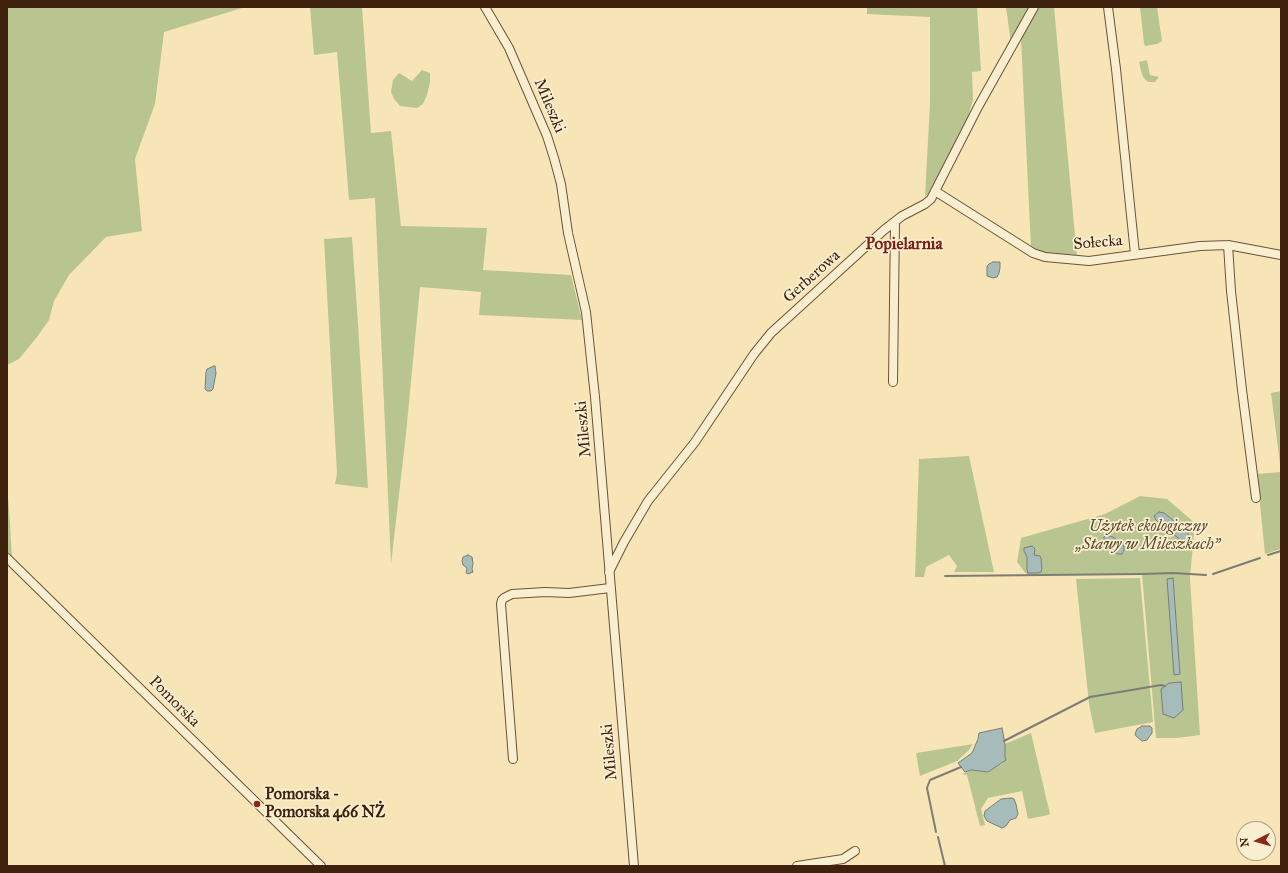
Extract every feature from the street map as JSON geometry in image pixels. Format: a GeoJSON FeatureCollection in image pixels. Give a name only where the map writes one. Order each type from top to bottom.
{"type":"FeatureCollection","features":[{"type":"Feature","properties":{"kind":"street","name":"Mileszki"},"geometry":{"type":"LineString","coordinates":[[485,7],[509,48],[547,136],[561,184],[568,233],[586,312],[596,405],[634,866]]}},
{"type":"Feature","properties":{"kind":"street","name":"Gerberowa"},"geometry":{"type":"LineString","coordinates":[[609,573],[624,542],[648,501],[695,442],[754,354],[771,333],[878,236],[902,216],[925,204],[931,199],[975,113],[1034,7]]}},
{"type":"Feature","properties":{"kind":"street"},"geometry":{"type":"LineString","coordinates":[[1108,7],[1134,254]]}},
{"type":"Feature","properties":{"kind":"street","name":"Sołecka"},"geometry":{"type":"LineString","coordinates":[[935,191],[1039,256],[1056,259],[1089,260],[1200,246],[1228,244],[1281,255]]}},
{"type":"Feature","properties":{"kind":"street"},"geometry":{"type":"LineString","coordinates":[[892,382],[895,222]]}},
{"type":"Feature","properties":{"kind":"street"},"geometry":{"type":"LineString","coordinates":[[1228,244],[1231,291],[1256,498]]}},
{"type":"Feature","properties":{"kind":"street","name":"Pomorska"},"geometry":{"type":"LineString","coordinates":[[7,558],[321,866]]}},
{"type":"Feature","properties":{"kind":"street"},"geometry":{"type":"LineString","coordinates":[[513,759],[501,604],[502,600],[508,595],[512,594],[545,592],[569,593],[610,588]]}},
{"type":"Feature","properties":{"kind":"street"},"geometry":{"type":"LineString","coordinates":[[797,866],[843,859],[855,851]]}},
{"type":"Feature","properties":{"kind":"green space"},"geometry":{"type":"Polygon","coordinates":[[[7,7],[243,7],[164,32],[155,104],[135,159],[142,231],[106,237],[69,275],[54,301],[49,320],[37,337],[19,359],[7,365],[7,7]]]}},
{"type":"Feature","properties":{"kind":"green space"},"geometry":{"type":"Polygon","coordinates":[[[310,7],[362,7],[371,133],[391,131],[401,226],[487,228],[483,270],[571,275],[582,320],[479,315],[481,292],[420,287],[406,434],[391,564],[375,198],[349,200],[337,52],[314,55],[310,7]]]}},
{"type":"Feature","properties":{"kind":"green space"},"geometry":{"type":"Polygon","coordinates":[[[867,7],[977,7],[981,71],[972,72],[973,100],[967,120],[930,193],[925,196],[930,103],[930,17],[867,14],[867,7]]]}},
{"type":"Feature","properties":{"kind":"green space"},"geometry":{"type":"Polygon","coordinates":[[[1006,7],[1031,7],[1011,44],[1006,7]]]}},
{"type":"Feature","properties":{"kind":"green space"},"geometry":{"type":"Polygon","coordinates":[[[1038,7],[1054,7],[1077,257],[1046,254],[1031,248],[1021,39],[1038,7]]]}},
{"type":"Feature","properties":{"kind":"green space"},"geometry":{"type":"Polygon","coordinates":[[[1140,7],[1157,7],[1162,41],[1157,44],[1145,46],[1140,7]]]}},
{"type":"Feature","properties":{"kind":"green space"},"geometry":{"type":"Polygon","coordinates":[[[1147,60],[1150,75],[1159,77],[1155,82],[1148,82],[1143,77],[1139,62],[1147,60]]]}},
{"type":"Feature","properties":{"kind":"green space"},"geometry":{"type":"Polygon","coordinates":[[[422,70],[430,73],[430,82],[423,104],[417,108],[400,106],[394,99],[391,92],[393,80],[399,73],[412,81],[422,70]]]}},
{"type":"Feature","properties":{"kind":"green space"},"geometry":{"type":"Polygon","coordinates":[[[352,237],[368,488],[335,484],[337,474],[324,239],[352,237]]]}},
{"type":"Feature","properties":{"kind":"green space"},"geometry":{"type":"Polygon","coordinates":[[[1281,391],[1281,472],[1271,393],[1281,391]]]}},
{"type":"Feature","properties":{"kind":"green space"},"geometry":{"type":"Polygon","coordinates":[[[969,456],[994,572],[954,572],[957,566],[949,555],[926,567],[924,577],[915,577],[919,459],[969,456]]]}},
{"type":"Feature","properties":{"kind":"green space"},"geometry":{"type":"Polygon","coordinates":[[[1281,472],[1281,549],[1265,554],[1257,474],[1281,472]]]}},
{"type":"Feature","properties":{"kind":"green space"},"geometry":{"type":"Polygon","coordinates":[[[7,483],[10,523],[12,559],[7,554],[7,483]]]}},
{"type":"Feature","properties":{"kind":"green space","name":"Użytek ekologiczny „Stawy w Mileszkach”"},"geometry":{"type":"Polygon","coordinates":[[[1140,496],[1167,499],[1195,523],[1190,578],[1200,735],[1177,738],[1156,738],[1142,574],[1027,575],[1017,562],[1021,538],[1105,514],[1140,496]]]}},
{"type":"Feature","properties":{"kind":"green space"},"geometry":{"type":"Polygon","coordinates":[[[1140,578],[1153,722],[1095,733],[1089,704],[1076,579],[1140,578]]]}},
{"type":"Feature","properties":{"kind":"green space"},"geometry":{"type":"Polygon","coordinates":[[[1031,733],[1050,814],[1028,819],[1022,791],[988,798],[981,809],[985,825],[980,826],[967,775],[962,774],[971,770],[988,772],[997,765],[1002,764],[1005,757],[1005,744],[1031,733]]]}},
{"type":"Feature","properties":{"kind":"green space"},"geometry":{"type":"Polygon","coordinates":[[[973,744],[957,761],[920,776],[916,753],[973,744]]]}},
{"type":"Feature","properties":{"kind":"water"},"geometry":{"type":"Polygon","coordinates":[[[993,262],[1000,262],[1000,268],[997,277],[993,278],[987,276],[987,266],[993,262]]]}},
{"type":"Feature","properties":{"kind":"water"},"geometry":{"type":"Polygon","coordinates":[[[214,366],[216,373],[213,389],[211,391],[207,391],[205,389],[206,372],[207,369],[214,366]]]}},
{"type":"Feature","properties":{"kind":"water"},"geometry":{"type":"Polygon","coordinates":[[[1159,512],[1164,513],[1188,532],[1188,541],[1183,542],[1156,520],[1154,516],[1159,512]]]}},
{"type":"Feature","properties":{"kind":"water"},"geometry":{"type":"Polygon","coordinates":[[[1106,535],[1113,537],[1124,546],[1122,554],[1114,552],[1112,547],[1104,540],[1106,535]]]}},
{"type":"Feature","properties":{"kind":"water"},"geometry":{"type":"Polygon","coordinates":[[[1032,546],[1035,549],[1034,555],[1040,556],[1041,558],[1042,569],[1041,572],[1038,573],[1028,573],[1027,570],[1027,557],[1024,548],[1032,546]]]}},
{"type":"Feature","properties":{"kind":"water"},"geometry":{"type":"Polygon","coordinates":[[[468,555],[472,557],[473,572],[468,574],[466,573],[467,568],[463,565],[462,561],[463,557],[468,555]]]}},
{"type":"Feature","properties":{"kind":"water"},"geometry":{"type":"Polygon","coordinates":[[[1173,578],[1180,674],[1174,675],[1167,579],[1173,578]]]}},
{"type":"Feature","properties":{"kind":"water"},"geometry":{"type":"Polygon","coordinates":[[[1181,682],[1183,710],[1174,718],[1163,714],[1161,689],[1169,683],[1181,682]]]}},
{"type":"Feature","properties":{"kind":"water"},"geometry":{"type":"Polygon","coordinates":[[[1142,726],[1150,726],[1152,728],[1152,733],[1147,740],[1142,741],[1135,734],[1137,729],[1142,726]]]}},
{"type":"Feature","properties":{"kind":"water"},"geometry":{"type":"Polygon","coordinates":[[[1002,728],[1006,760],[988,772],[971,770],[965,772],[958,763],[972,753],[979,733],[1002,728]]]}},
{"type":"Feature","properties":{"kind":"water"},"geometry":{"type":"Polygon","coordinates":[[[1001,799],[1014,799],[1016,804],[1018,814],[1016,818],[1010,820],[1006,826],[1002,828],[987,821],[984,816],[985,811],[1001,799]]]}},
{"type":"Feature","properties":{"kind":"waterway"},"geometry":{"type":"LineString","coordinates":[[1268,555],[1281,551]]}},
{"type":"Feature","properties":{"kind":"waterway"},"geometry":{"type":"LineString","coordinates":[[1213,574],[1260,558]]}},
{"type":"Feature","properties":{"kind":"waterway"},"geometry":{"type":"LineString","coordinates":[[945,576],[1173,573],[1206,575]]}},
{"type":"Feature","properties":{"kind":"waterway"},"geometry":{"type":"LineString","coordinates":[[1004,741],[1090,697],[1161,685],[1165,686]]}},
{"type":"Feature","properties":{"kind":"waterway"},"geometry":{"type":"LineString","coordinates":[[936,832],[927,788],[930,780],[961,767]]}},
{"type":"Feature","properties":{"kind":"waterway"},"geometry":{"type":"LineString","coordinates":[[938,837],[945,866]]}},
{"type":"Feature","properties":{"kind":"place","name":"Pomorska - Pomorska 466 NŻ"},"geometry":{"type":"Point","coordinates":[257,804]}},
{"type":"Feature","properties":{"kind":"district","name":"Popielarnia"},"geometry":{"type":"Point","coordinates":[904,245]}}]}
